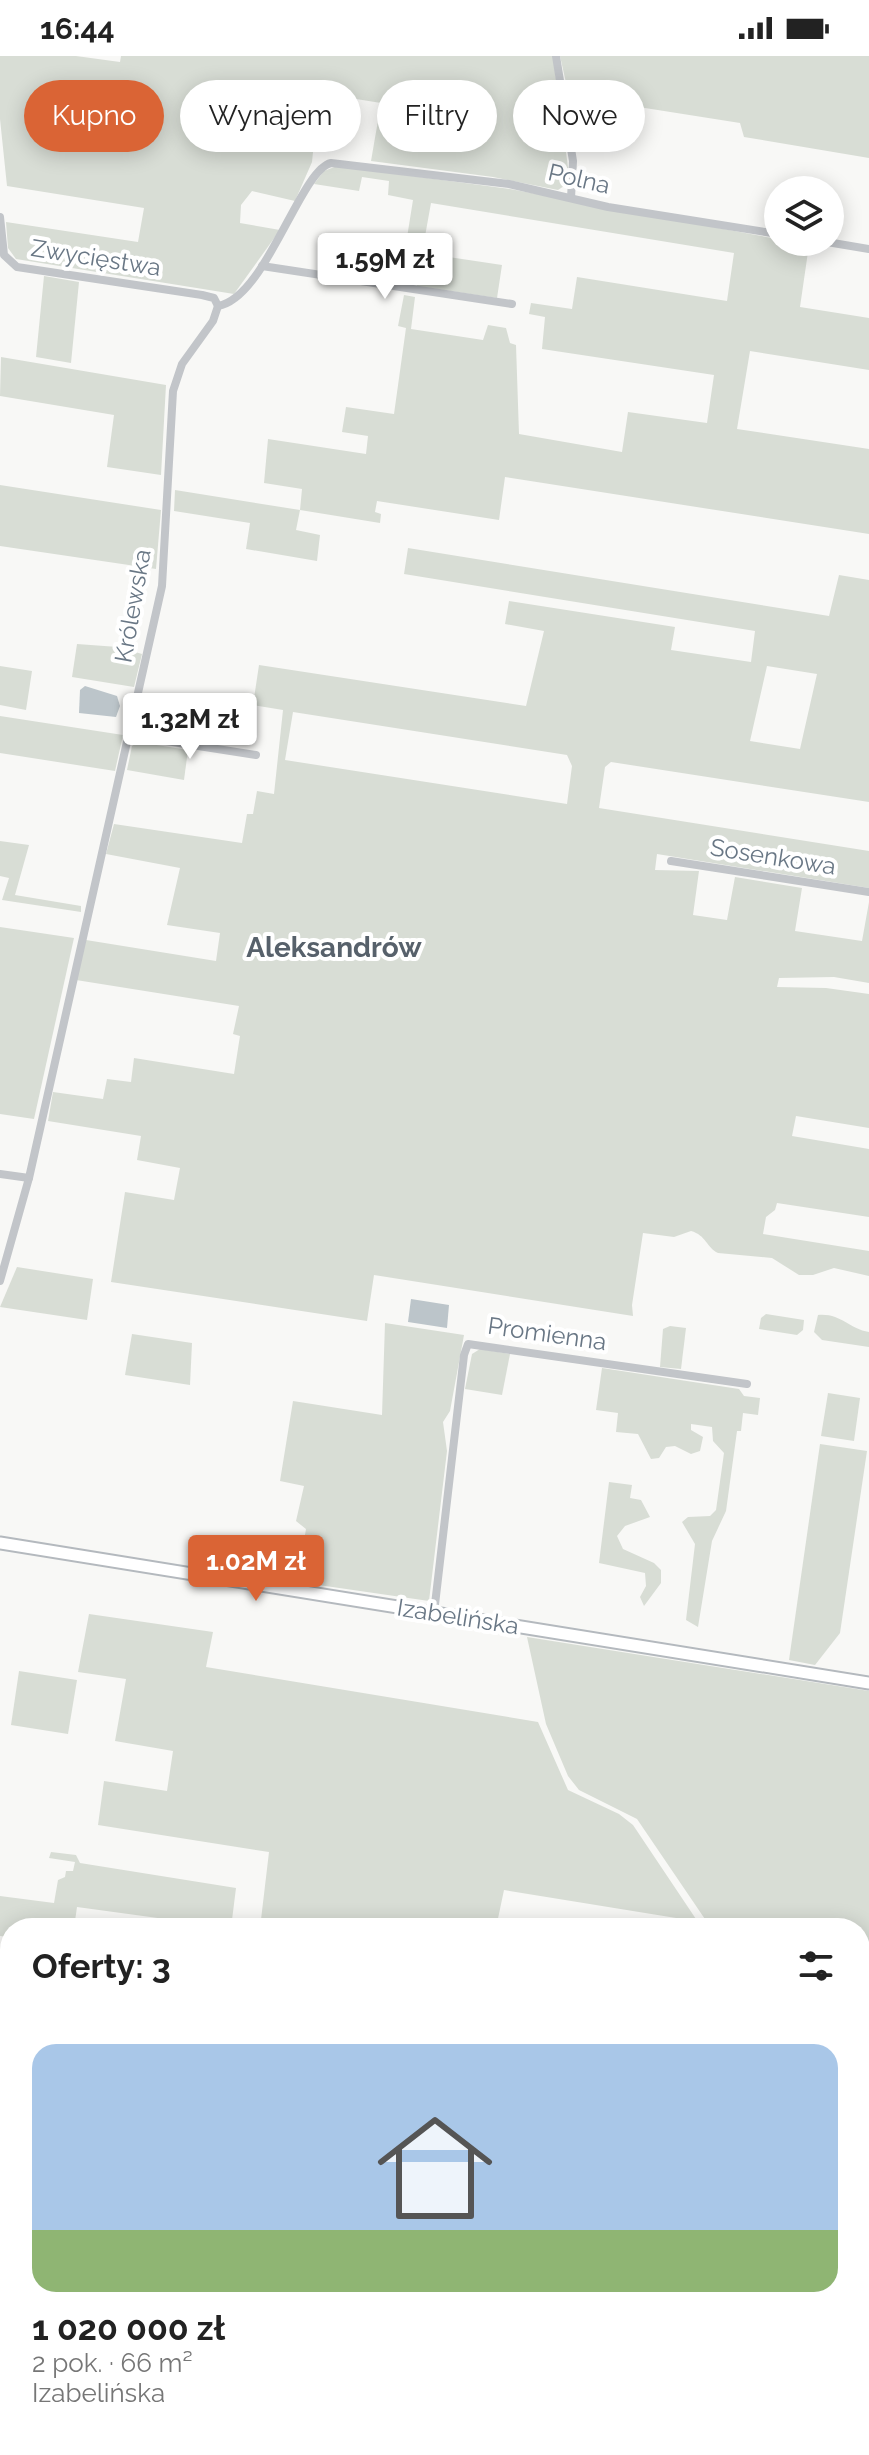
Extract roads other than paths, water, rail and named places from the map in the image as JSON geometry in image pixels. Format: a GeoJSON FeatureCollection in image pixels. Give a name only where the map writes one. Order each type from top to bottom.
{"type":"FeatureCollection","features":[{"type":"Feature","properties":{"kind":"street"},"geometry":{"type":"LineString","coordinates":[[556,56],[573,161],[571,198]]}},
{"type":"Feature","properties":{"kind":"street","name":"Królewska"},"geometry":{"type":"LineString","coordinates":[[0,1281],[29,1178],[162,586],[173,391],[182,364],[213,321],[218,306],[235,297],[262,266],[319,168],[336,163],[371,165]]}},
{"type":"Feature","properties":{"kind":"street","name":"Polna"},"geometry":{"type":"LineString","coordinates":[[371,165],[509,184],[764,232]]}},
{"type":"Feature","properties":{"kind":"street","name":"Zwycięstwa"},"geometry":{"type":"LineString","coordinates":[[0,217],[4,255],[17,267],[202,295],[214,298],[218,306]]}},
{"type":"Feature","properties":{"kind":"street"},"geometry":{"type":"LineString","coordinates":[[844,245],[869,249]]}},
{"type":"Feature","properties":{"kind":"street"},"geometry":{"type":"LineString","coordinates":[[262,266],[512,304]]}},
{"type":"Feature","properties":{"kind":"street"},"geometry":{"type":"LineString","coordinates":[[128,735],[256,755]]}},
{"type":"Feature","properties":{"kind":"street","name":"Sosenkowa"},"geometry":{"type":"LineString","coordinates":[[671,861],[869,892]]}},
{"type":"Feature","properties":{"kind":"street"},"geometry":{"type":"LineString","coordinates":[[0,1174],[29,1178]]}},
{"type":"Feature","properties":{"kind":"street","name":"Promienna"},"geometry":{"type":"LineString","coordinates":[[434,1613],[464,1355],[468,1344],[747,1384]]}},
{"type":"Feature","properties":{"kind":"street","name":"Izabelińska"},"geometry":{"type":"LineString","coordinates":[[0,1543],[869,1683]]}},
{"type":"Feature","properties":{"kind":"district","name":"Aleksandrów"},"geometry":{"type":"Point","coordinates":[334,947]}}]}
